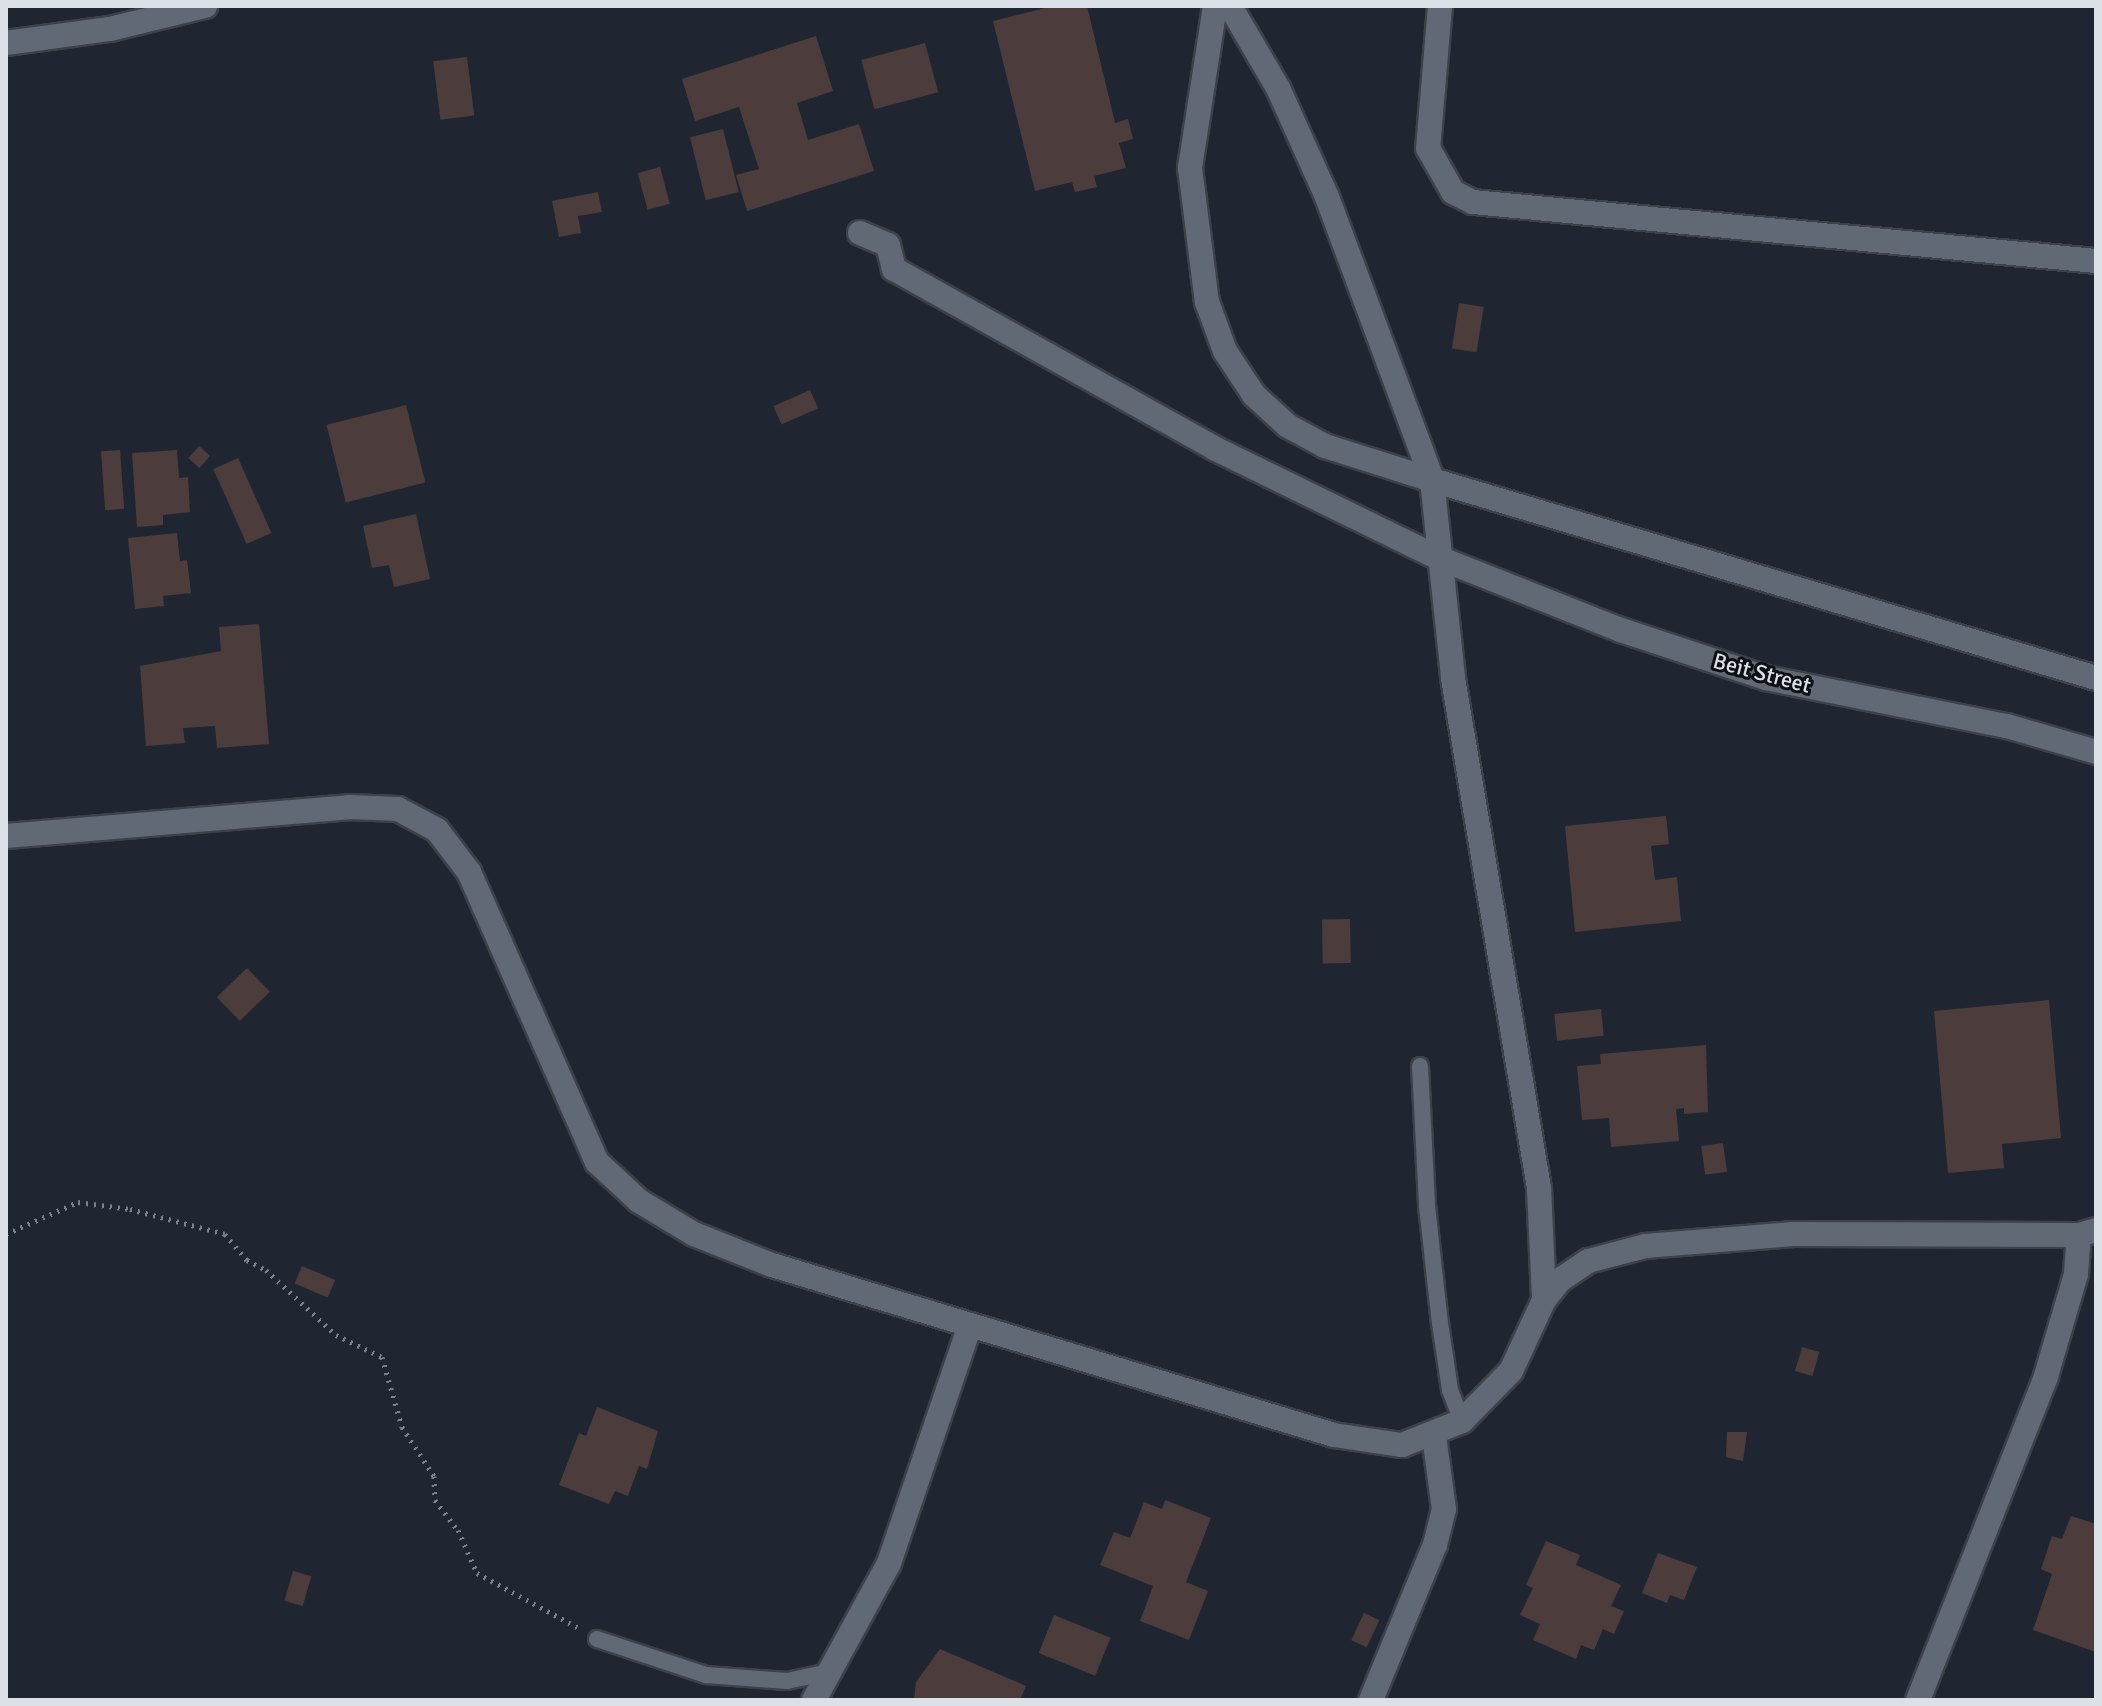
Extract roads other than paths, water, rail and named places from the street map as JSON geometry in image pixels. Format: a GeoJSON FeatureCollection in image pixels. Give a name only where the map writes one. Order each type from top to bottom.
{"type":"FeatureCollection","features":[{"type":"Feature","properties":{"kind":"street"},"geometry":{"type":"LineString","coordinates":[[6,43],[110,29],[205,6]]}},
{"type":"Feature","properties":{"kind":"street"},"geometry":{"type":"LineString","coordinates":[[1215,6],[1190,168],[1207,302],[1225,351],[1254,395],[1288,426],[1325,446],[1432,480],[2096,678]]}},
{"type":"Feature","properties":{"kind":"street"},"geometry":{"type":"LineString","coordinates":[[1230,6],[1278,88],[1327,197],[1432,480],[1453,678],[1539,1188],[1544,1300]]}},
{"type":"Feature","properties":{"kind":"street"},"geometry":{"type":"LineString","coordinates":[[1440,6],[1428,148],[1453,192],[1473,202],[2096,261]]}},
{"type":"Feature","properties":{"kind":"street","name":"Beit Street"},"geometry":{"type":"LineString","coordinates":[[860,233],[888,245],[894,269],[908,277],[1214,448],[1439,558],[1621,630],[1766,678],[2007,726],[2096,752]]}},
{"type":"Feature","properties":{"kind":"street"},"geometry":{"type":"LineString","coordinates":[[6,836],[349,807],[398,809],[437,830],[469,872],[597,1162],[639,1201],[694,1234],[772,1265],[1334,1435],[1402,1445],[1434,1436],[1462,1421],[1511,1371],[1544,1300],[1560,1280],[1588,1261],[1645,1246],[1794,1234],[2087,1232],[2046,1376],[1918,1700]]}},
{"type":"Feature","properties":{"kind":"street"},"geometry":{"type":"LineString","coordinates":[[814,1700],[826,1673],[889,1563],[970,1325]]}},
{"type":"Feature","properties":{"kind":"street"},"geometry":{"type":"LineString","coordinates":[[1371,1700],[1435,1545],[1444,1509],[1434,1436]]}},
{"type":"Feature","properties":{"kind":"lane"},"geometry":{"type":"LineString","coordinates":[[1420,1066],[1427,1206],[1439,1308],[1450,1390],[1462,1421]]}},
{"type":"Feature","properties":{"kind":"lane"},"geometry":{"type":"LineString","coordinates":[[597,1639],[706,1675],[787,1681],[826,1673]]}}]}
